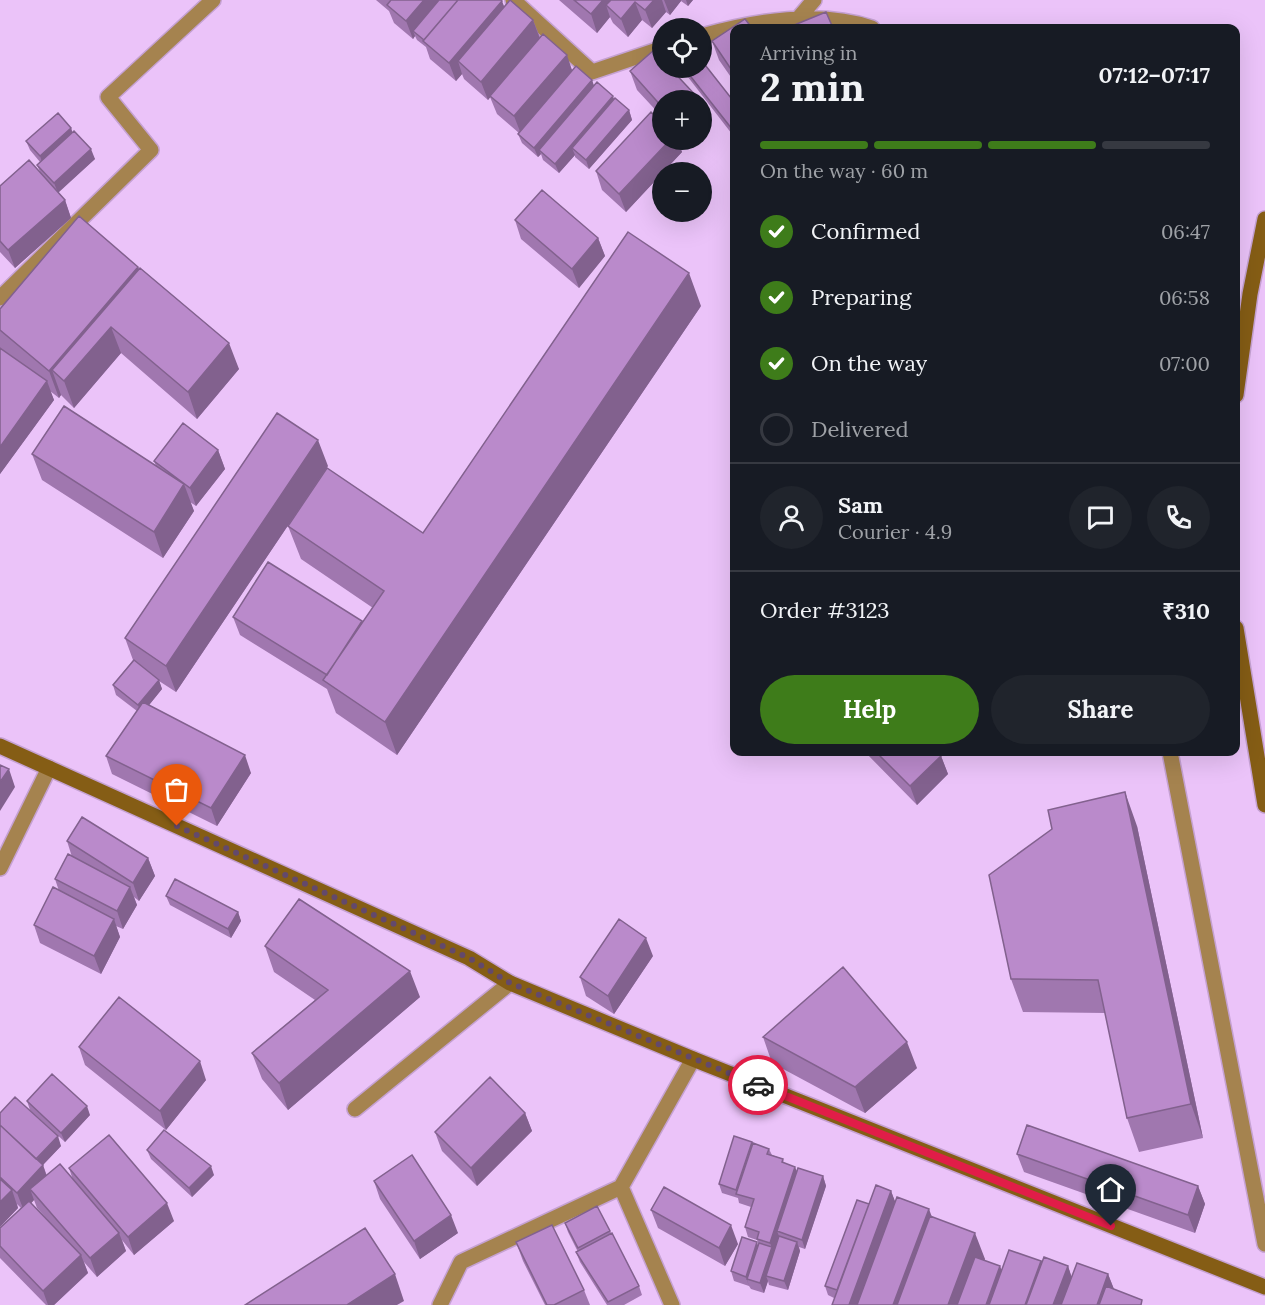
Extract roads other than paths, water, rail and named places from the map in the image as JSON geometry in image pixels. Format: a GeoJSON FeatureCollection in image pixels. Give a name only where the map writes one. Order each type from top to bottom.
{"type":"FeatureCollection","features":[{"type":"Feature","properties":{"kind":"main road"},"geometry":{"type":"LineString","coordinates":[[1240,366],[1250,294],[1265,219]]}},
{"type":"Feature","properties":{"kind":"main road"},"geometry":{"type":"LineString","coordinates":[[1240,652],[1265,805]]}},
{"type":"Feature","properties":{"kind":"main road"},"geometry":{"type":"LineString","coordinates":[[0,746],[469,958],[510,983],[693,1059],[1265,1287]]}},
{"type":"Feature","properties":{"kind":"street"},"geometry":{"type":"LineString","coordinates":[[0,298],[151,150],[108,97],[213,0]]}},
{"type":"Feature","properties":{"kind":"street"},"geometry":{"type":"LineString","coordinates":[[797,20],[814,0]]}},
{"type":"Feature","properties":{"kind":"street"},"geometry":{"type":"LineString","coordinates":[[516,1],[592,72],[652,52]]}},
{"type":"Feature","properties":{"kind":"street"},"geometry":{"type":"LineString","coordinates":[[753,24],[797,20],[849,20],[860,24]]}},
{"type":"Feature","properties":{"kind":"street"},"geometry":{"type":"LineString","coordinates":[[712,33],[730,28]]}},
{"type":"Feature","properties":{"kind":"street"},"geometry":{"type":"LineString","coordinates":[[1171,756],[1265,1244]]}},
{"type":"Feature","properties":{"kind":"street"},"geometry":{"type":"LineString","coordinates":[[0,868],[49,768]]}},
{"type":"Feature","properties":{"kind":"street"},"geometry":{"type":"LineString","coordinates":[[355,1109],[510,983]]}},
{"type":"Feature","properties":{"kind":"street"},"geometry":{"type":"LineString","coordinates":[[440,1305],[461,1262],[621,1187],[693,1059]]}},
{"type":"Feature","properties":{"kind":"street"},"geometry":{"type":"LineString","coordinates":[[621,1187],[672,1305]]}}]}
